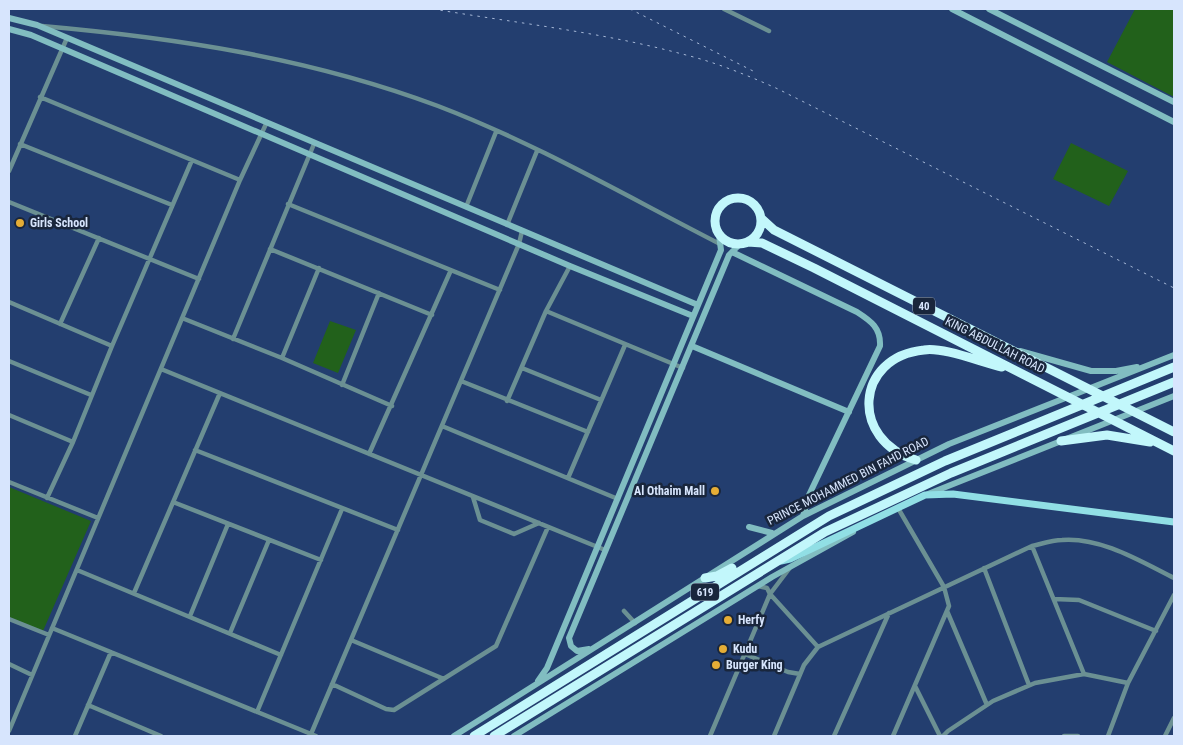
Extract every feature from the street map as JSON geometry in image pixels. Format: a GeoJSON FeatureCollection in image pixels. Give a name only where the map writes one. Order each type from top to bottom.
{"type":"FeatureCollection","features":[{"type":"Feature","properties":{"kind":"highway"},"geometry":{"type":"LineString","coordinates":[[741,197],[750,200],[757,206],[762,219],[758,232],[744,243],[726,241],[719,235],[715,222],[716,213],[724,202],[732,198],[741,197]]}},
{"type":"Feature","properties":{"kind":"highway","name":"KING ABDULLAH ROAD"},"geometry":{"type":"LineString","coordinates":[[762,219],[774,230],[1174,432]]}},
{"type":"Feature","properties":{"kind":"highway","name":"KING ABDULLAH ROAD"},"geometry":{"type":"LineString","coordinates":[[744,243],[762,243],[1174,451]]}},
{"type":"Feature","properties":{"kind":"highway"},"geometry":{"type":"LineString","coordinates":[[916,460],[897,453],[883,442],[874,430],[869,412],[869,399],[873,382],[881,369],[906,353],[926,349],[948,352],[976,361],[1012,369]]}},
{"type":"Feature","properties":{"kind":"highway","name":"PRINCE MOHAMMED BIN FAHD ROAD"},"geometry":{"type":"LineString","coordinates":[[474,736],[751,562],[829,516],[945,461],[1174,367]]}},
{"type":"Feature","properties":{"kind":"highway","name":"619"},"geometry":{"type":"LineString","coordinates":[[494,736],[825,532],[951,473],[1174,382]]}},
{"type":"Feature","properties":{"kind":"highway"},"geometry":{"type":"LineString","coordinates":[[1061,440],[1088,436],[1121,436],[1161,444]]}},
{"type":"Feature","properties":{"kind":"highway"},"geometry":{"type":"LineString","coordinates":[[705,578],[716,576],[737,565],[751,562]]}},
{"type":"Feature","properties":{"kind":"main road"},"geometry":{"type":"LineString","coordinates":[[774,562],[790,559],[925,495],[953,494],[1174,522]]}},
{"type":"Feature","properties":{"kind":"street"},"geometry":{"type":"LineString","coordinates":[[724,9],[769,32]]}},
{"type":"Feature","properties":{"kind":"street"},"geometry":{"type":"LineString","coordinates":[[952,9],[1174,122]]}},
{"type":"Feature","properties":{"kind":"street"},"geometry":{"type":"LineString","coordinates":[[989,9],[1174,102]]}},
{"type":"Feature","properties":{"kind":"street"},"geometry":{"type":"LineString","coordinates":[[693,316],[570,266],[31,35],[9,29],[11,18],[37,25],[266,124],[698,305]]}},
{"type":"Feature","properties":{"kind":"street"},"geometry":{"type":"LineString","coordinates":[[37,25],[200,44],[280,58],[325,70],[438,106],[537,151],[722,245]]}},
{"type":"Feature","properties":{"kind":"street"},"geometry":{"type":"LineString","coordinates":[[9,171],[61,48],[67,38]]}},
{"type":"Feature","properties":{"kind":"street"},"geometry":{"type":"LineString","coordinates":[[40,97],[240,180]]}},
{"type":"Feature","properties":{"kind":"street"},"geometry":{"type":"LineString","coordinates":[[9,732],[240,180],[266,124]]}},
{"type":"Feature","properties":{"kind":"street"},"geometry":{"type":"LineString","coordinates":[[466,207],[496,132]]}},
{"type":"Feature","properties":{"kind":"street"},"geometry":{"type":"LineString","coordinates":[[20,144],[172,205]]}},
{"type":"Feature","properties":{"kind":"street"},"geometry":{"type":"LineString","coordinates":[[233,339],[314,144]]}},
{"type":"Feature","properties":{"kind":"street"},"geometry":{"type":"LineString","coordinates":[[507,225],[537,151]]}},
{"type":"Feature","properties":{"kind":"street"},"geometry":{"type":"LineString","coordinates":[[47,498],[73,442],[91,395],[192,160]]}},
{"type":"Feature","properties":{"kind":"street"},"geometry":{"type":"LineString","coordinates":[[9,202],[199,279]]}},
{"type":"Feature","properties":{"kind":"street"},"geometry":{"type":"LineString","coordinates":[[288,204],[500,290]]}},
{"type":"Feature","properties":{"kind":"street"},"geometry":{"type":"LineString","coordinates":[[311,734],[500,290],[519,244],[522,231]]}},
{"type":"Feature","properties":{"kind":"street"},"geometry":{"type":"LineString","coordinates":[[537,683],[547,668],[675,364],[722,245],[719,235]]}},
{"type":"Feature","properties":{"kind":"street"},"geometry":{"type":"LineString","coordinates":[[60,324],[99,238]]}},
{"type":"Feature","properties":{"kind":"street"},"geometry":{"type":"LineString","coordinates":[[593,649],[577,651],[572,646],[569,638],[732,252],[744,243]]}},
{"type":"Feature","properties":{"kind":"street"},"geometry":{"type":"LineString","coordinates":[[270,249],[432,314]]}},
{"type":"Feature","properties":{"kind":"street"},"geometry":{"type":"LineString","coordinates":[[732,252],[872,321],[879,333],[880,346],[809,496],[803,516]]}},
{"type":"Feature","properties":{"kind":"street"},"geometry":{"type":"LineString","coordinates":[[508,401],[546,312],[570,266]]}},
{"type":"Feature","properties":{"kind":"street"},"geometry":{"type":"LineString","coordinates":[[282,358],[319,268]]}},
{"type":"Feature","properties":{"kind":"street"},"geometry":{"type":"LineString","coordinates":[[369,454],[451,270]]}},
{"type":"Feature","properties":{"kind":"street"},"geometry":{"type":"LineString","coordinates":[[342,385],[379,293]]}},
{"type":"Feature","properties":{"kind":"street"},"geometry":{"type":"LineString","coordinates":[[9,302],[112,346]]}},
{"type":"Feature","properties":{"kind":"street"},"geometry":{"type":"LineString","coordinates":[[546,312],[683,368]]}},
{"type":"Feature","properties":{"kind":"street"},"geometry":{"type":"LineString","coordinates":[[182,318],[282,358],[392,406]]}},
{"type":"Feature","properties":{"kind":"street"},"geometry":{"type":"LineString","coordinates":[[568,478],[626,345]]}},
{"type":"Feature","properties":{"kind":"street"},"geometry":{"type":"LineString","coordinates":[[692,346],[849,412]]}},
{"type":"Feature","properties":{"kind":"street"},"geometry":{"type":"LineString","coordinates":[[1007,348],[1091,371],[1116,371],[1150,364]]}},
{"type":"Feature","properties":{"kind":"street","name":"PRINCE MOHAMMED BIN FAHD ROAD"},"geometry":{"type":"LineString","coordinates":[[454,736],[803,516],[949,444],[1174,355]]}},
{"type":"Feature","properties":{"kind":"street"},"geometry":{"type":"LineString","coordinates":[[9,361],[91,395]]}},
{"type":"Feature","properties":{"kind":"street"},"geometry":{"type":"LineString","coordinates":[[522,368],[601,400]]}},
{"type":"Feature","properties":{"kind":"street"},"geometry":{"type":"LineString","coordinates":[[161,369],[605,550]]}},
{"type":"Feature","properties":{"kind":"street"},"geometry":{"type":"LineString","coordinates":[[461,381],[588,432]]}},
{"type":"Feature","properties":{"kind":"street"},"geometry":{"type":"LineString","coordinates":[[134,593],[220,393]]}},
{"type":"Feature","properties":{"kind":"street"},"geometry":{"type":"LineString","coordinates":[[925,495],[1174,396]]}},
{"type":"Feature","properties":{"kind":"street"},"geometry":{"type":"LineString","coordinates":[[9,415],[73,442]]}},
{"type":"Feature","properties":{"kind":"street"},"geometry":{"type":"LineString","coordinates":[[442,426],[618,499]]}},
{"type":"Feature","properties":{"kind":"street"},"geometry":{"type":"LineString","coordinates":[[195,450],[398,530]]}},
{"type":"Feature","properties":{"kind":"street"},"geometry":{"type":"LineString","coordinates":[[9,482],[98,518]]}},
{"type":"Feature","properties":{"kind":"street"},"geometry":{"type":"LineString","coordinates":[[473,497],[480,520],[514,534],[539,523]]}},
{"type":"Feature","properties":{"kind":"street"},"geometry":{"type":"LineString","coordinates":[[173,502],[321,560]]}},
{"type":"Feature","properties":{"kind":"street"},"geometry":{"type":"LineString","coordinates":[[514,736],[758,586],[898,508],[944,587],[949,606],[894,736]]}},
{"type":"Feature","properties":{"kind":"street"},"geometry":{"type":"LineString","coordinates":[[257,712],[342,509]]}},
{"type":"Feature","properties":{"kind":"street"},"geometry":{"type":"LineString","coordinates":[[190,616],[228,524]]}},
{"type":"Feature","properties":{"kind":"street"},"geometry":{"type":"LineString","coordinates":[[332,684],[386,709],[394,710],[496,646],[548,527]]}},
{"type":"Feature","properties":{"kind":"street"},"geometry":{"type":"LineString","coordinates":[[749,527],[772,534]]}},
{"type":"Feature","properties":{"kind":"street"},"geometry":{"type":"LineString","coordinates":[[230,633],[269,540]]}},
{"type":"Feature","properties":{"kind":"street"},"geometry":{"type":"LineString","coordinates":[[774,736],[804,665],[818,647],[1032,546],[1061,540],[1084,541],[1125,554],[1174,578]]}},
{"type":"Feature","properties":{"kind":"street"},"geometry":{"type":"LineString","coordinates":[[1032,546],[1084,674]]}},
{"type":"Feature","properties":{"kind":"street"},"geometry":{"type":"LineString","coordinates":[[710,736],[770,594],[790,567]]}},
{"type":"Feature","properties":{"kind":"street"},"geometry":{"type":"LineString","coordinates":[[984,568],[1029,685]]}},
{"type":"Feature","properties":{"kind":"street"},"geometry":{"type":"LineString","coordinates":[[77,570],[281,654]]}},
{"type":"Feature","properties":{"kind":"street"},"geometry":{"type":"LineString","coordinates":[[758,586],[767,588],[770,594],[818,647]]}},
{"type":"Feature","properties":{"kind":"street"},"geometry":{"type":"LineString","coordinates":[[1108,736],[1128,683],[1174,596]]}},
{"type":"Feature","properties":{"kind":"street"},"geometry":{"type":"LineString","coordinates":[[1054,599],[1079,600],[1156,631]]}},
{"type":"Feature","properties":{"kind":"street"},"geometry":{"type":"LineString","coordinates":[[624,611],[635,623]]}},
{"type":"Feature","properties":{"kind":"street"},"geometry":{"type":"LineString","coordinates":[[947,611],[987,705]]}},
{"type":"Feature","properties":{"kind":"street"},"geometry":{"type":"LineString","coordinates":[[834,736],[889,613]]}},
{"type":"Feature","properties":{"kind":"street"},"geometry":{"type":"LineString","coordinates":[[9,619],[49,635]]}},
{"type":"Feature","properties":{"kind":"street"},"geometry":{"type":"LineString","coordinates":[[52,628],[316,736]]}},
{"type":"Feature","properties":{"kind":"street"},"geometry":{"type":"LineString","coordinates":[[351,640],[444,679]]}},
{"type":"Feature","properties":{"kind":"street"},"geometry":{"type":"LineString","coordinates":[[75,736],[112,652]]}},
{"type":"Feature","properties":{"kind":"street"},"geometry":{"type":"LineString","coordinates":[[744,654],[788,672],[800,674]]}},
{"type":"Feature","properties":{"kind":"street"},"geometry":{"type":"LineString","coordinates":[[9,664],[32,675]]}},
{"type":"Feature","properties":{"kind":"street"},"geometry":{"type":"LineString","coordinates":[[915,686],[941,736],[987,705],[1029,685],[1084,674],[1128,683]]}},
{"type":"Feature","properties":{"kind":"street"},"geometry":{"type":"LineString","coordinates":[[88,706],[161,736]]}},
{"type":"Feature","properties":{"kind":"street"},"geometry":{"type":"LineString","coordinates":[[1165,736],[1174,718]]}},
{"type":"Feature","properties":{"kind":"street"},"geometry":{"type":"LineString","coordinates":[[527,736],[537,722]]}},
{"type":"Feature","properties":{"kind":"street"},"geometry":{"type":"LineString","coordinates":[[1064,736],[1078,736]]}},
{"type":"Feature","properties":{"kind":"green space"},"geometry":{"type":"Polygon","coordinates":[[[1135,9],[1174,9],[1174,97],[1107,62],[1135,9]]]}},
{"type":"Feature","properties":{"kind":"green space"},"geometry":{"type":"Polygon","coordinates":[[[1071,143],[1128,171],[1109,206],[1053,179],[1071,143]]]}},
{"type":"Feature","properties":{"kind":"green space"},"geometry":{"type":"Polygon","coordinates":[[[330,321],[356,330],[338,373],[313,363],[330,321]]]}},
{"type":"Feature","properties":{"kind":"green space"},"geometry":{"type":"Polygon","coordinates":[[[9,487],[91,521],[43,631],[9,617],[9,487]]]}},
{"type":"Feature","properties":{"kind":"railway"},"geometry":{"type":"LineString","coordinates":[[433,9],[651,46],[731,69],[778,89],[1174,288]]}},
{"type":"Feature","properties":{"kind":"railway"},"geometry":{"type":"LineString","coordinates":[[630,9],[757,73]]}},
{"type":"Feature","properties":{"kind":"place","name":"Girls School"},"geometry":{"type":"Point","coordinates":[20,223]}},
{"type":"Feature","properties":{"kind":"place","name":"Al Othaim Mall"},"geometry":{"type":"Point","coordinates":[715,491]}},
{"type":"Feature","properties":{"kind":"place","name":"Herfy"},"geometry":{"type":"Point","coordinates":[728,620]}},
{"type":"Feature","properties":{"kind":"place","name":"Kudu"},"geometry":{"type":"Point","coordinates":[723,649]}},
{"type":"Feature","properties":{"kind":"place","name":"Burger King"},"geometry":{"type":"Point","coordinates":[716,665]}}]}
